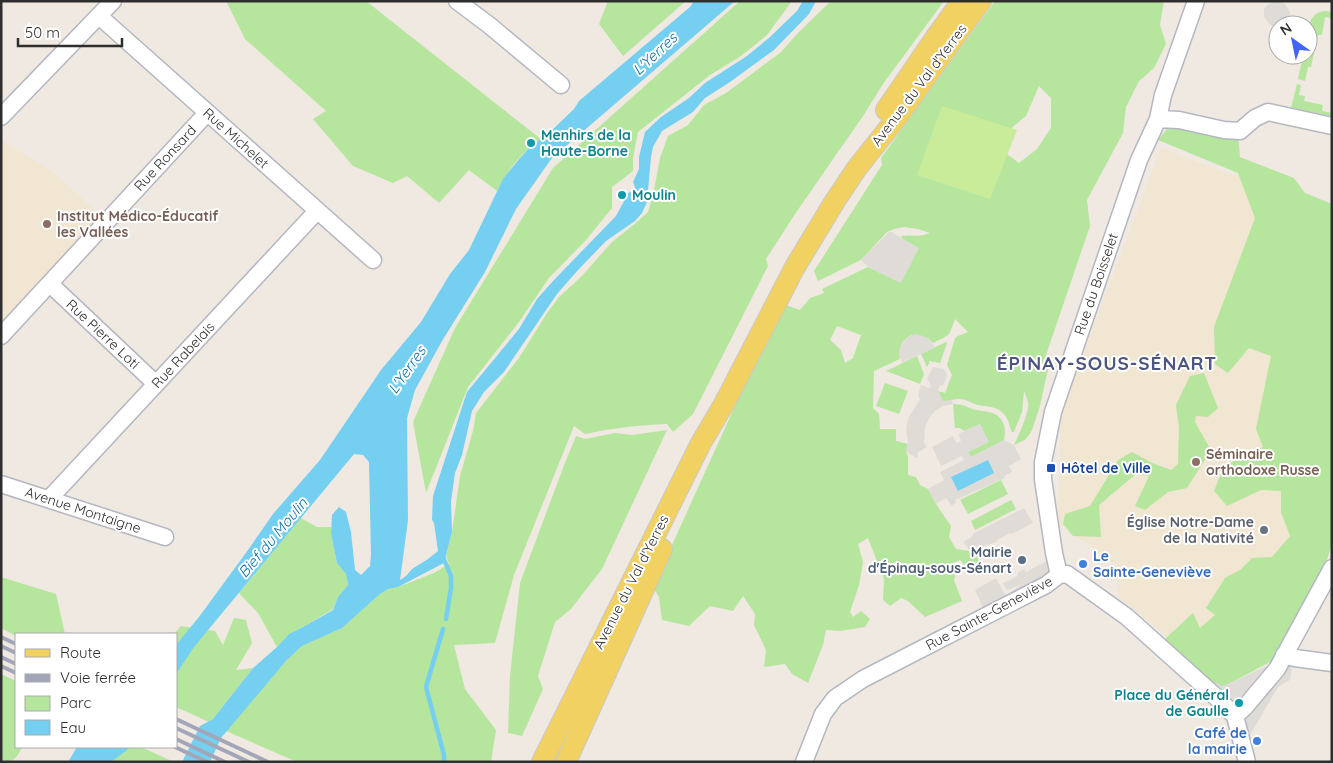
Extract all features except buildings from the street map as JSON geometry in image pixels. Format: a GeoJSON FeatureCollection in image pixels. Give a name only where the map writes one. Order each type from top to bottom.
{"type":"FeatureCollection","features":[{"type":"Feature","properties":{"kind":"main road","name":"Avenue du Val d'Yerres"},"geometry":{"type":"LineString","coordinates":[[857,168],[884,113],[962,1]]}},
{"type":"Feature","properties":{"kind":"main road","name":"Avenue du Val d'Yerres"},"geometry":{"type":"LineString","coordinates":[[542,762],[693,460],[795,267],[857,168],[896,118],[981,1]]}},
{"type":"Feature","properties":{"kind":"main road","name":"Avenue du Val d'Yerres"},"geometry":{"type":"LineString","coordinates":[[566,762],[706,452],[724,404]]}},
{"type":"Feature","properties":{"kind":"street"},"geometry":{"type":"LineString","coordinates":[[1,117],[113,1]]}},
{"type":"Feature","properties":{"kind":"street"},"geometry":{"type":"LineString","coordinates":[[457,1],[490,25],[561,85]]}},
{"type":"Feature","properties":{"kind":"street","name":"Rue du Boisselet"},"geometry":{"type":"LineString","coordinates":[[1059,575],[1054,553],[1043,462],[1053,412],[1139,160],[1155,125],[1163,96],[1196,1]]}},
{"type":"Feature","properties":{"kind":"street","name":"Rue Michelet"},"geometry":{"type":"LineString","coordinates":[[99,16],[373,260]]}},
{"type":"Feature","properties":{"kind":"street"},"geometry":{"type":"LineString","coordinates":[[1155,125],[1180,120],[1224,130],[1240,131],[1255,118],[1268,112],[1332,126]]}},
{"type":"Feature","properties":{"kind":"street","name":"Rue Ronsard"},"geometry":{"type":"LineString","coordinates":[[1,336],[207,113]]}},
{"type":"Feature","properties":{"kind":"street","name":"Rue Rabelais"},"geometry":{"type":"LineString","coordinates":[[49,498],[317,211]]}},
{"type":"Feature","properties":{"kind":"street","name":"Rue Pierre Loti"},"geometry":{"type":"LineString","coordinates":[[50,284],[156,384]]}},
{"type":"Feature","properties":{"kind":"street","name":"Avenue Montaigne"},"geometry":{"type":"LineString","coordinates":[[1,484],[165,537]]}},
{"type":"Feature","properties":{"kind":"street"},"geometry":{"type":"LineString","coordinates":[[1247,762],[1235,716],[1277,669],[1332,568]]}},
{"type":"Feature","properties":{"kind":"street","name":"Rue Sainte-Geneviève"},"geometry":{"type":"LineString","coordinates":[[804,762],[823,714],[835,698],[863,679],[1046,585],[1059,575],[1068,574],[1127,617],[1235,716]]}},
{"type":"Feature","properties":{"kind":"street"},"geometry":{"type":"LineString","coordinates":[[1284,655],[1332,662]]}},
{"type":"Feature","properties":{"kind":"shaded area"},"geometry":{"type":"Polygon","coordinates":[[[1273,1],[1282,2],[1290,13],[1289,15],[1268,15],[1268,23],[1264,17],[1266,6],[1273,1]]]}},
{"type":"Feature","properties":{"kind":"shaded area","name":"Institut Médico-Éducatif les Vallées"},"geometry":{"type":"Polygon","coordinates":[[[1,140],[56,174],[100,216],[1,322],[1,140]]]}},
{"type":"Feature","properties":{"kind":"shaded area","name":"Séminaire orthodoxe Russe"},"geometry":{"type":"Polygon","coordinates":[[[1161,148],[1332,212],[1332,510],[1217,683],[1164,634],[1119,597],[1115,564],[1058,523],[1061,413],[1161,148]]]}},
{"type":"Feature","properties":{"kind":"shaded area"},"geometry":{"type":"Polygon","coordinates":[[[890,231],[919,248],[901,283],[868,267],[861,260],[890,231]]]}},
{"type":"Feature","properties":{"kind":"shaded area"},"geometry":{"type":"Polygon","coordinates":[[[917,334],[928,338],[935,347],[902,363],[899,353],[902,342],[911,335],[917,334]]]}},
{"type":"Feature","properties":{"kind":"shaded area"},"geometry":{"type":"Polygon","coordinates":[[[933,367],[944,369],[947,375],[943,386],[940,385],[938,391],[943,401],[952,400],[953,404],[943,406],[929,418],[925,427],[924,443],[927,447],[918,452],[917,458],[906,452],[908,444],[906,429],[908,419],[920,400],[918,395],[921,385],[930,388],[931,386],[927,378],[933,367]]]}},
{"type":"Feature","properties":{"kind":"shaded area"},"geometry":{"type":"Polygon","coordinates":[[[980,424],[989,442],[968,452],[971,457],[1004,440],[1014,445],[1021,459],[1009,466],[1012,472],[1004,476],[1005,478],[955,500],[956,502],[952,506],[946,498],[936,504],[928,489],[944,480],[940,472],[964,460],[962,456],[941,466],[932,447],[953,436],[956,443],[959,442],[961,441],[958,434],[980,424]]]}},
{"type":"Feature","properties":{"kind":"shaded area"},"geometry":{"type":"Polygon","coordinates":[[[1024,508],[1033,523],[984,546],[973,554],[963,542],[973,536],[974,533],[1024,508]]]}},
{"type":"Feature","properties":{"kind":"shaded area"},"geometry":{"type":"Polygon","coordinates":[[[1045,562],[1051,562],[1045,578],[985,612],[975,590],[996,578],[1006,596],[1022,584],[1007,590],[1003,583],[1018,576],[1017,573],[1024,569],[1026,572],[1045,562]]]}},
{"type":"Feature","properties":{"kind":"shaded area","name":"Place du Général de Gaulle"},"geometry":{"type":"Polygon","coordinates":[[[1271,664],[1292,666],[1290,680],[1278,687],[1250,735],[1233,738],[1227,720],[1203,697],[1217,683],[1223,686],[1271,664]]]}},
{"type":"Feature","properties":{"kind":"green space"},"geometry":{"type":"Polygon","coordinates":[[[226,1],[366,1],[542,140],[516,162],[505,176],[497,191],[469,170],[439,203],[407,176],[393,183],[353,166],[313,119],[326,111],[245,39],[226,1]]]}},
{"type":"Feature","properties":{"kind":"green space"},"geometry":{"type":"Polygon","coordinates":[[[608,1],[686,1],[623,56],[599,24],[608,1]]]}},
{"type":"Feature","properties":{"kind":"green space"},"geometry":{"type":"Polygon","coordinates":[[[740,1],[792,1],[767,35],[741,56],[710,75],[638,132],[633,158],[633,171],[612,187],[612,208],[586,240],[549,278],[519,322],[468,387],[426,493],[413,422],[455,328],[553,168],[740,1]]]}},
{"type":"Feature","properties":{"kind":"green space"},"geometry":{"type":"Polygon","coordinates":[[[831,1],[944,1],[883,84],[766,259],[768,266],[693,414],[673,432],[667,424],[626,427],[585,434],[574,426],[514,575],[495,643],[454,645],[465,689],[496,730],[491,762],[297,762],[226,731],[286,661],[302,646],[342,628],[388,589],[434,573],[449,564],[446,556],[452,532],[460,476],[473,431],[476,413],[519,358],[559,297],[582,276],[612,242],[648,212],[660,158],[668,136],[688,125],[704,105],[726,93],[781,52],[831,1]]]}},
{"type":"Feature","properties":{"kind":"green space"},"geometry":{"type":"Polygon","coordinates":[[[995,1],[1164,1],[1160,25],[1166,44],[1154,68],[1139,81],[1126,107],[1123,133],[1087,200],[1090,226],[1044,361],[1048,369],[1040,406],[1029,435],[1025,440],[1014,445],[1028,407],[1024,391],[1022,412],[1014,432],[1012,432],[1004,414],[995,408],[978,405],[962,399],[943,402],[938,391],[945,393],[952,375],[947,365],[955,338],[968,332],[955,319],[948,334],[933,343],[928,338],[911,335],[901,345],[900,359],[874,371],[873,408],[879,414],[880,429],[896,429],[896,441],[908,444],[906,452],[908,456],[908,475],[916,477],[920,485],[928,489],[951,526],[949,537],[956,549],[969,551],[977,555],[980,565],[969,570],[960,560],[953,563],[954,580],[962,601],[925,617],[908,601],[901,598],[890,606],[883,600],[884,579],[868,538],[858,544],[863,562],[859,585],[850,612],[853,617],[861,611],[870,619],[865,627],[840,631],[826,630],[823,645],[808,683],[792,674],[785,664],[764,667],[766,650],[754,625],[755,614],[743,596],[733,611],[710,606],[689,626],[662,620],[659,597],[653,587],[759,353],[786,305],[800,310],[810,298],[824,293],[822,289],[868,267],[901,283],[901,236],[930,233],[904,227],[887,232],[861,260],[818,281],[814,271],[882,165],[881,158],[995,1]],[[1039,86],[1026,116],[999,138],[1004,152],[1019,163],[1037,149],[1051,128],[1051,98],[1039,86]],[[837,326],[830,340],[841,350],[845,363],[853,358],[861,335],[837,326]]]}},
{"type":"Feature","properties":{"kind":"green space"},"geometry":{"type":"Polygon","coordinates":[[[1332,12],[1332,18],[1325,17],[1322,35],[1318,35],[1318,15],[1315,15],[1332,12]]]}},
{"type":"Feature","properties":{"kind":"green space"},"geometry":{"type":"Polygon","coordinates":[[[1301,65],[1311,65],[1311,67],[1308,67],[1305,81],[1298,79],[1301,65]]]}},
{"type":"Feature","properties":{"kind":"green space"},"geometry":{"type":"Polygon","coordinates":[[[1297,84],[1301,85],[1299,95],[1305,96],[1304,101],[1323,105],[1322,111],[1332,113],[1332,116],[1291,108],[1297,84]]]}},
{"type":"Feature","properties":{"kind":"green space"},"geometry":{"type":"Polygon","coordinates":[[[942,106],[1017,130],[990,199],[917,175],[942,106]]]}},
{"type":"Feature","properties":{"kind":"green space"},"geometry":{"type":"Polygon","coordinates":[[[1170,125],[1238,134],[1240,157],[1294,178],[1305,193],[1332,204],[1332,543],[1327,560],[1308,597],[1290,639],[1275,652],[1276,659],[1217,690],[1165,639],[1193,613],[1200,628],[1215,615],[1206,608],[1225,578],[1240,570],[1252,558],[1272,557],[1290,536],[1281,512],[1281,491],[1261,490],[1227,506],[1214,491],[1224,466],[1263,447],[1256,429],[1271,356],[1249,348],[1228,373],[1215,364],[1214,327],[1255,218],[1238,173],[1158,140],[1170,125]]]}},
{"type":"Feature","properties":{"kind":"green space"},"geometry":{"type":"Polygon","coordinates":[[[946,342],[940,363],[930,361],[927,367],[921,354],[946,342]]]}},
{"type":"Feature","properties":{"kind":"green space"},"geometry":{"type":"Polygon","coordinates":[[[917,356],[924,374],[920,384],[886,371],[917,356]]]}},
{"type":"Feature","properties":{"kind":"green space"},"geometry":{"type":"Polygon","coordinates":[[[1204,373],[1218,408],[1208,417],[1196,416],[1195,422],[1211,450],[1187,488],[1168,492],[1145,510],[1135,506],[1149,476],[1136,474],[1099,505],[1101,537],[1073,536],[1063,524],[1065,514],[1090,506],[1118,460],[1132,452],[1152,463],[1171,470],[1178,464],[1179,428],[1176,405],[1190,376],[1204,373]]]}},
{"type":"Feature","properties":{"kind":"green space"},"geometry":{"type":"Polygon","coordinates":[[[885,383],[908,391],[899,414],[876,406],[885,383]]]}},
{"type":"Feature","properties":{"kind":"green space"},"geometry":{"type":"Polygon","coordinates":[[[953,404],[989,412],[998,416],[1004,426],[1004,440],[971,457],[968,452],[988,442],[980,424],[964,431],[960,428],[955,428],[953,404]]]}},
{"type":"Feature","properties":{"kind":"green space"},"geometry":{"type":"Polygon","coordinates":[[[667,430],[602,569],[571,609],[555,622],[538,676],[543,689],[522,736],[508,733],[510,676],[520,583],[576,436],[585,439],[615,433],[632,435],[667,430]]]}},
{"type":"Feature","properties":{"kind":"green space"},"geometry":{"type":"Polygon","coordinates":[[[1001,480],[1008,494],[968,514],[960,500],[1001,480]]]}},
{"type":"Feature","properties":{"kind":"green space"},"geometry":{"type":"Polygon","coordinates":[[[1011,500],[1016,509],[975,530],[971,521],[1011,500]]]}},
{"type":"Feature","properties":{"kind":"green space"},"geometry":{"type":"Polygon","coordinates":[[[301,518],[317,527],[331,527],[337,563],[346,574],[348,585],[338,597],[333,609],[289,634],[277,647],[258,613],[239,593],[301,518]]]}},
{"type":"Feature","properties":{"kind":"green space"},"geometry":{"type":"Polygon","coordinates":[[[1,577],[56,594],[65,633],[15,633],[15,635],[1,628],[1,577]]]}},
{"type":"Feature","properties":{"kind":"green space"},"geometry":{"type":"Polygon","coordinates":[[[234,618],[246,620],[252,643],[236,670],[253,668],[209,722],[178,708],[178,633],[175,633],[181,626],[215,631],[223,645],[234,618]]]}},
{"type":"Feature","properties":{"kind":"green space"},"geometry":{"type":"Polygon","coordinates":[[[1,674],[15,681],[15,748],[21,748],[14,759],[1,762],[1,674]]]}},
{"type":"Feature","properties":{"kind":"green space"},"geometry":{"type":"Polygon","coordinates":[[[115,748],[143,748],[174,762],[110,762],[115,748]]]}},
{"type":"Feature","properties":{"kind":"water"},"geometry":{"type":"Polygon","coordinates":[[[694,1],[735,1],[552,158],[516,209],[485,272],[442,341],[415,390],[407,418],[408,520],[400,580],[438,551],[432,520],[433,496],[467,392],[519,329],[537,299],[616,216],[629,192],[633,193],[635,187],[633,182],[639,169],[639,157],[645,132],[705,83],[747,56],[770,37],[797,11],[803,1],[816,1],[809,14],[774,50],[705,98],[693,112],[662,131],[653,147],[647,202],[642,213],[635,221],[606,241],[578,270],[557,294],[504,372],[484,392],[472,411],[462,455],[455,473],[451,501],[452,532],[444,563],[398,587],[388,589],[342,628],[302,646],[286,661],[221,738],[210,762],[182,762],[200,726],[213,719],[253,668],[289,634],[333,610],[338,597],[348,585],[346,574],[337,563],[331,534],[332,515],[339,507],[346,512],[351,532],[355,570],[361,575],[370,566],[369,462],[363,455],[354,454],[194,647],[178,671],[178,643],[199,617],[273,514],[320,460],[381,370],[421,322],[450,274],[469,250],[503,179],[533,144],[545,137],[574,109],[579,101],[690,7],[694,1]]]}},
{"type":"Feature","properties":{"kind":"water"},"geometry":{"type":"Polygon","coordinates":[[[988,460],[994,473],[958,491],[951,477],[988,460]]]}},
{"type":"Feature","properties":{"kind":"water"},"geometry":{"type":"Polygon","coordinates":[[[76,748],[128,748],[111,762],[68,762],[76,748]]]}},
{"type":"Feature","properties":{"kind":"waterway"},"geometry":{"type":"LineString","coordinates":[[443,557],[451,576],[446,619]]}},
{"type":"Feature","properties":{"kind":"waterway"},"geometry":{"type":"LineString","coordinates":[[443,629],[426,687],[444,755],[444,762]]}},
{"type":"Feature","properties":{"kind":"railway"},"geometry":{"type":"LineString","coordinates":[[1,637],[15,644]]}},
{"type":"Feature","properties":{"kind":"railway"},"geometry":{"type":"LineString","coordinates":[[1,646],[15,653]]}},
{"type":"Feature","properties":{"kind":"railway"},"geometry":{"type":"LineString","coordinates":[[1,657],[15,664]]}},
{"type":"Feature","properties":{"kind":"railway"},"geometry":{"type":"LineString","coordinates":[[1,666],[15,673]]}},
{"type":"Feature","properties":{"kind":"railway"},"geometry":{"type":"LineString","coordinates":[[178,720],[268,762]]}},
{"type":"Feature","properties":{"kind":"railway"},"geometry":{"type":"LineString","coordinates":[[178,729],[249,762]]}},
{"type":"Feature","properties":{"kind":"railway"},"geometry":{"type":"LineString","coordinates":[[178,740],[225,762]]}},
{"type":"Feature","properties":{"kind":"railway"},"geometry":{"type":"LineString","coordinates":[[177,748],[207,762]]}},
{"type":"Feature","properties":{"kind":"place","name":"Menhirs de la Haute-Borne"},"geometry":{"type":"Point","coordinates":[531,143]}},
{"type":"Feature","properties":{"kind":"place","name":"Moulin"},"geometry":{"type":"Point","coordinates":[622,195]}},
{"type":"Feature","properties":{"kind":"place","name":"Institut Médico-Éducatif les Vallées"},"geometry":{"type":"Point","coordinates":[47,224]}},
{"type":"Feature","properties":{"kind":"place","name":"Séminaire orthodoxe Russe"},"geometry":{"type":"Point","coordinates":[1196,462]}},
{"type":"Feature","properties":{"kind":"place","name":"Hôtel de Ville"},"geometry":{"type":"Point","coordinates":[1051,468]}},
{"type":"Feature","properties":{"kind":"place","name":"Église Notre-Dame de la Nativité"},"geometry":{"type":"Point","coordinates":[1264,530]}},
{"type":"Feature","properties":{"kind":"place","name":"Mairie d'Épinay-sous-Sénart"},"geometry":{"type":"Point","coordinates":[1022,560]}},
{"type":"Feature","properties":{"kind":"place","name":"Le Sainte-Geneviève"},"geometry":{"type":"Point","coordinates":[1083,564]}},
{"type":"Feature","properties":{"kind":"place","name":"Place du Général de Gaulle"},"geometry":{"type":"Point","coordinates":[1239,703]}},
{"type":"Feature","properties":{"kind":"place","name":"Café de la mairie"},"geometry":{"type":"Point","coordinates":[1257,741]}},
{"type":"Feature","properties":{"kind":"district","name":"ÉPINAY-SOUS-SÉNART"},"geometry":{"type":"Point","coordinates":[1107,363]}},
{"type":"Feature","properties":{"kind":"water label","name":"L'Yerres"},"geometry":{"type":"Point","coordinates":[655,54]}},
{"type":"Feature","properties":{"kind":"water label","name":"L'Yerres"},"geometry":{"type":"Point","coordinates":[407,370]}},
{"type":"Feature","properties":{"kind":"water label","name":"Bief du Moulin"},"geometry":{"type":"Point","coordinates":[273,538]}}]}
